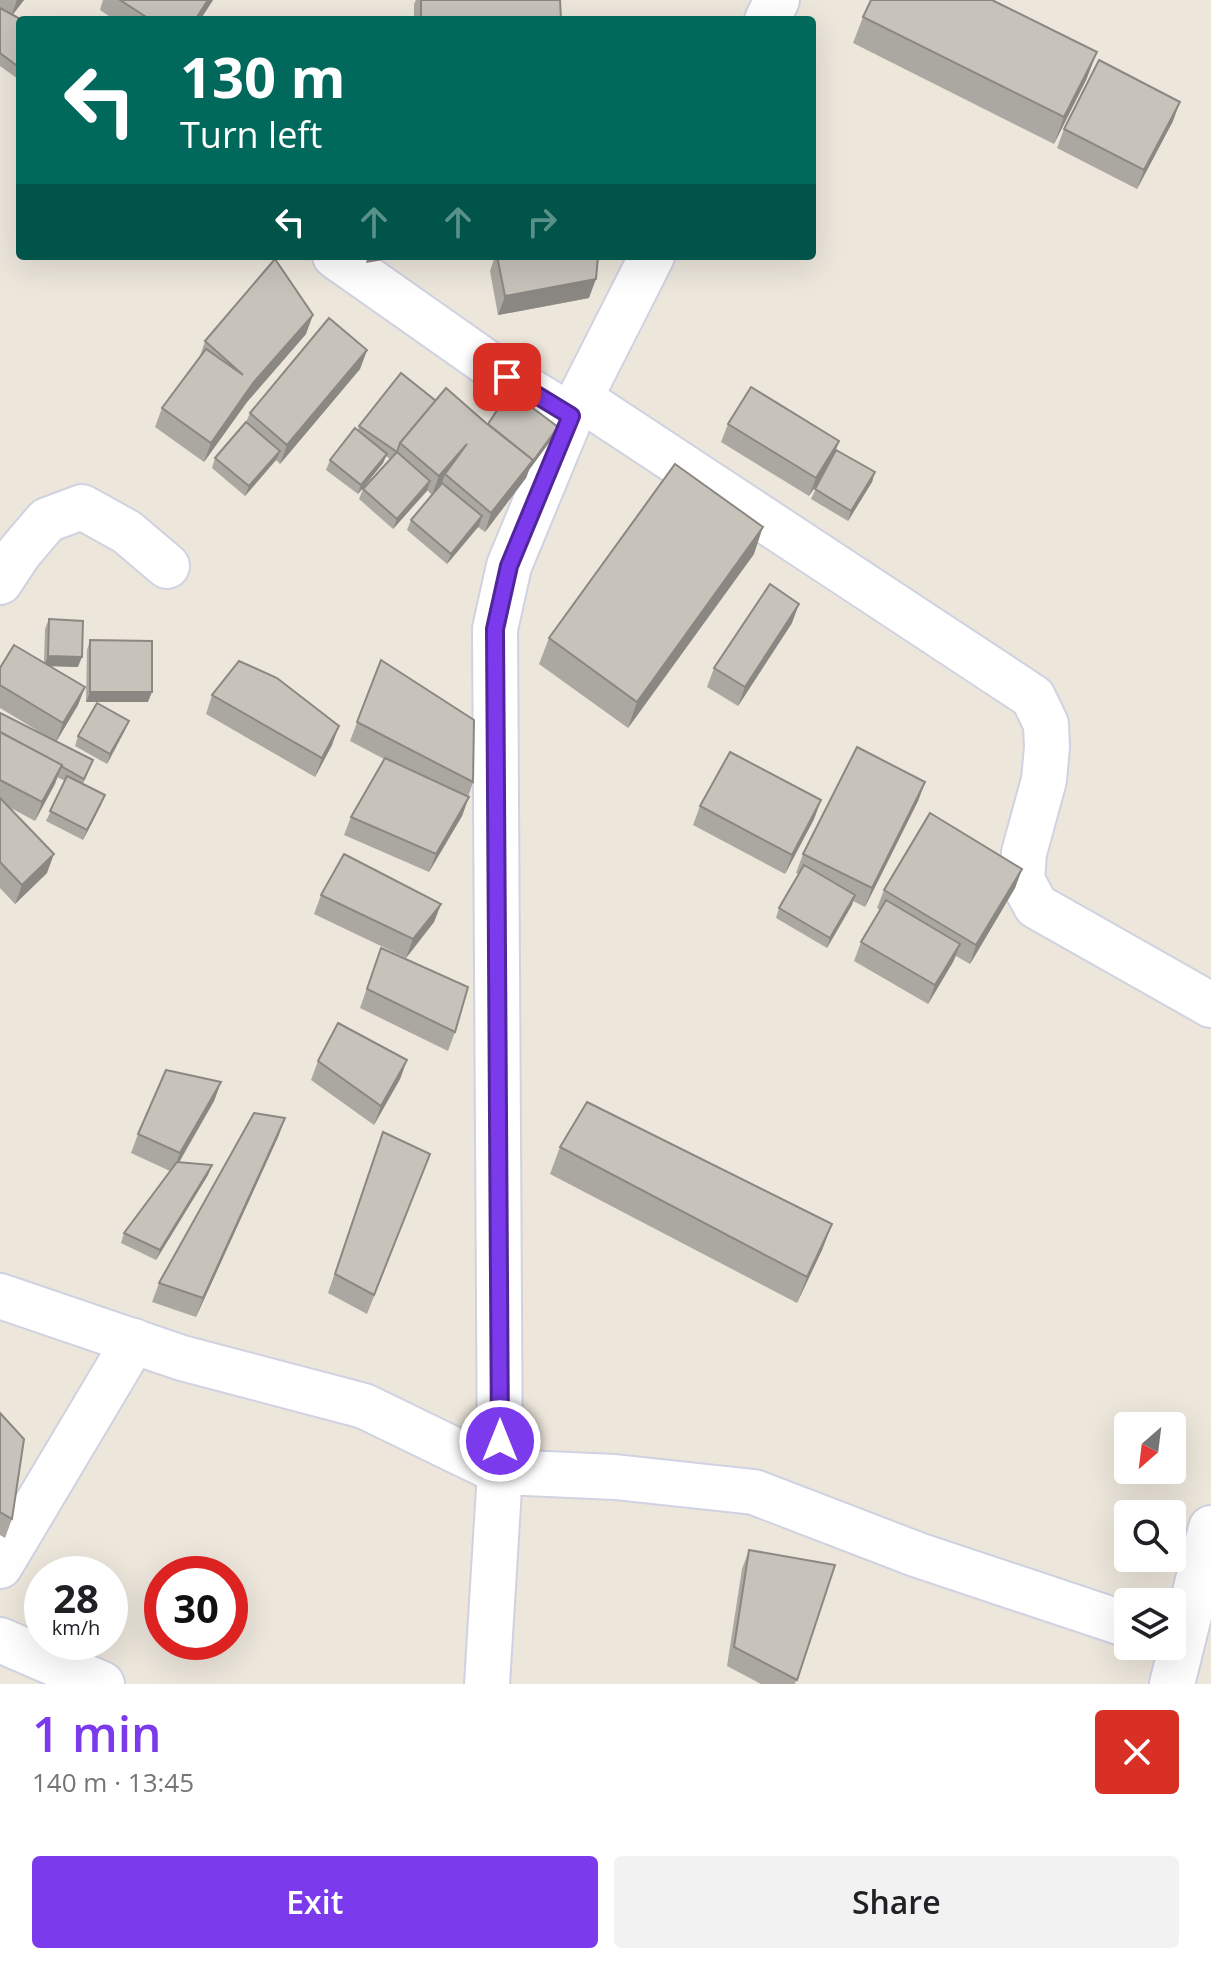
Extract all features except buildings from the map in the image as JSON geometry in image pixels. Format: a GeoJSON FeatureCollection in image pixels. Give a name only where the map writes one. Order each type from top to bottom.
{"type":"FeatureCollection","features":[{"type":"Feature","properties":{"kind":"street"},"geometry":{"type":"LineString","coordinates":[[341,260],[507,377],[576,408],[1033,697],[1046,724],[1047,747],[1044,780],[1024,853],[1022,880],[1036,906],[1211,1005]]}},
{"type":"Feature","properties":{"kind":"street"},"geometry":{"type":"LineString","coordinates":[[487,1684],[500,1472],[495,629],[509,566],[576,408],[650,260]]}},
{"type":"Feature","properties":{"kind":"street"},"geometry":{"type":"LineString","coordinates":[[0,582],[47,520],[82,507],[127,532],[167,566]]}},
{"type":"Feature","properties":{"kind":"street"},"geometry":{"type":"LineString","coordinates":[[0,1296],[182,1358],[364,1406],[500,1472],[615,1477],[754,1492],[918,1555],[1114,1620]]}},
{"type":"Feature","properties":{"kind":"street"},"geometry":{"type":"LineString","coordinates":[[0,1566],[134,1341]]}},
{"type":"Feature","properties":{"kind":"street"},"geometry":{"type":"LineString","coordinates":[[1186,1611],[1211,1528]]}},
{"type":"Feature","properties":{"kind":"street"},"geometry":{"type":"LineString","coordinates":[[0,1640],[102,1684]]}},
{"type":"Feature","properties":{"kind":"street"},"geometry":{"type":"LineString","coordinates":[[1172,1684],[1175,1660]]}},
{"type":"Feature","properties":{"kind":"route"},"geometry":{"type":"LineString","coordinates":[[500,1441],[495,629],[509,566],[571,416],[507,377]]}}]}
